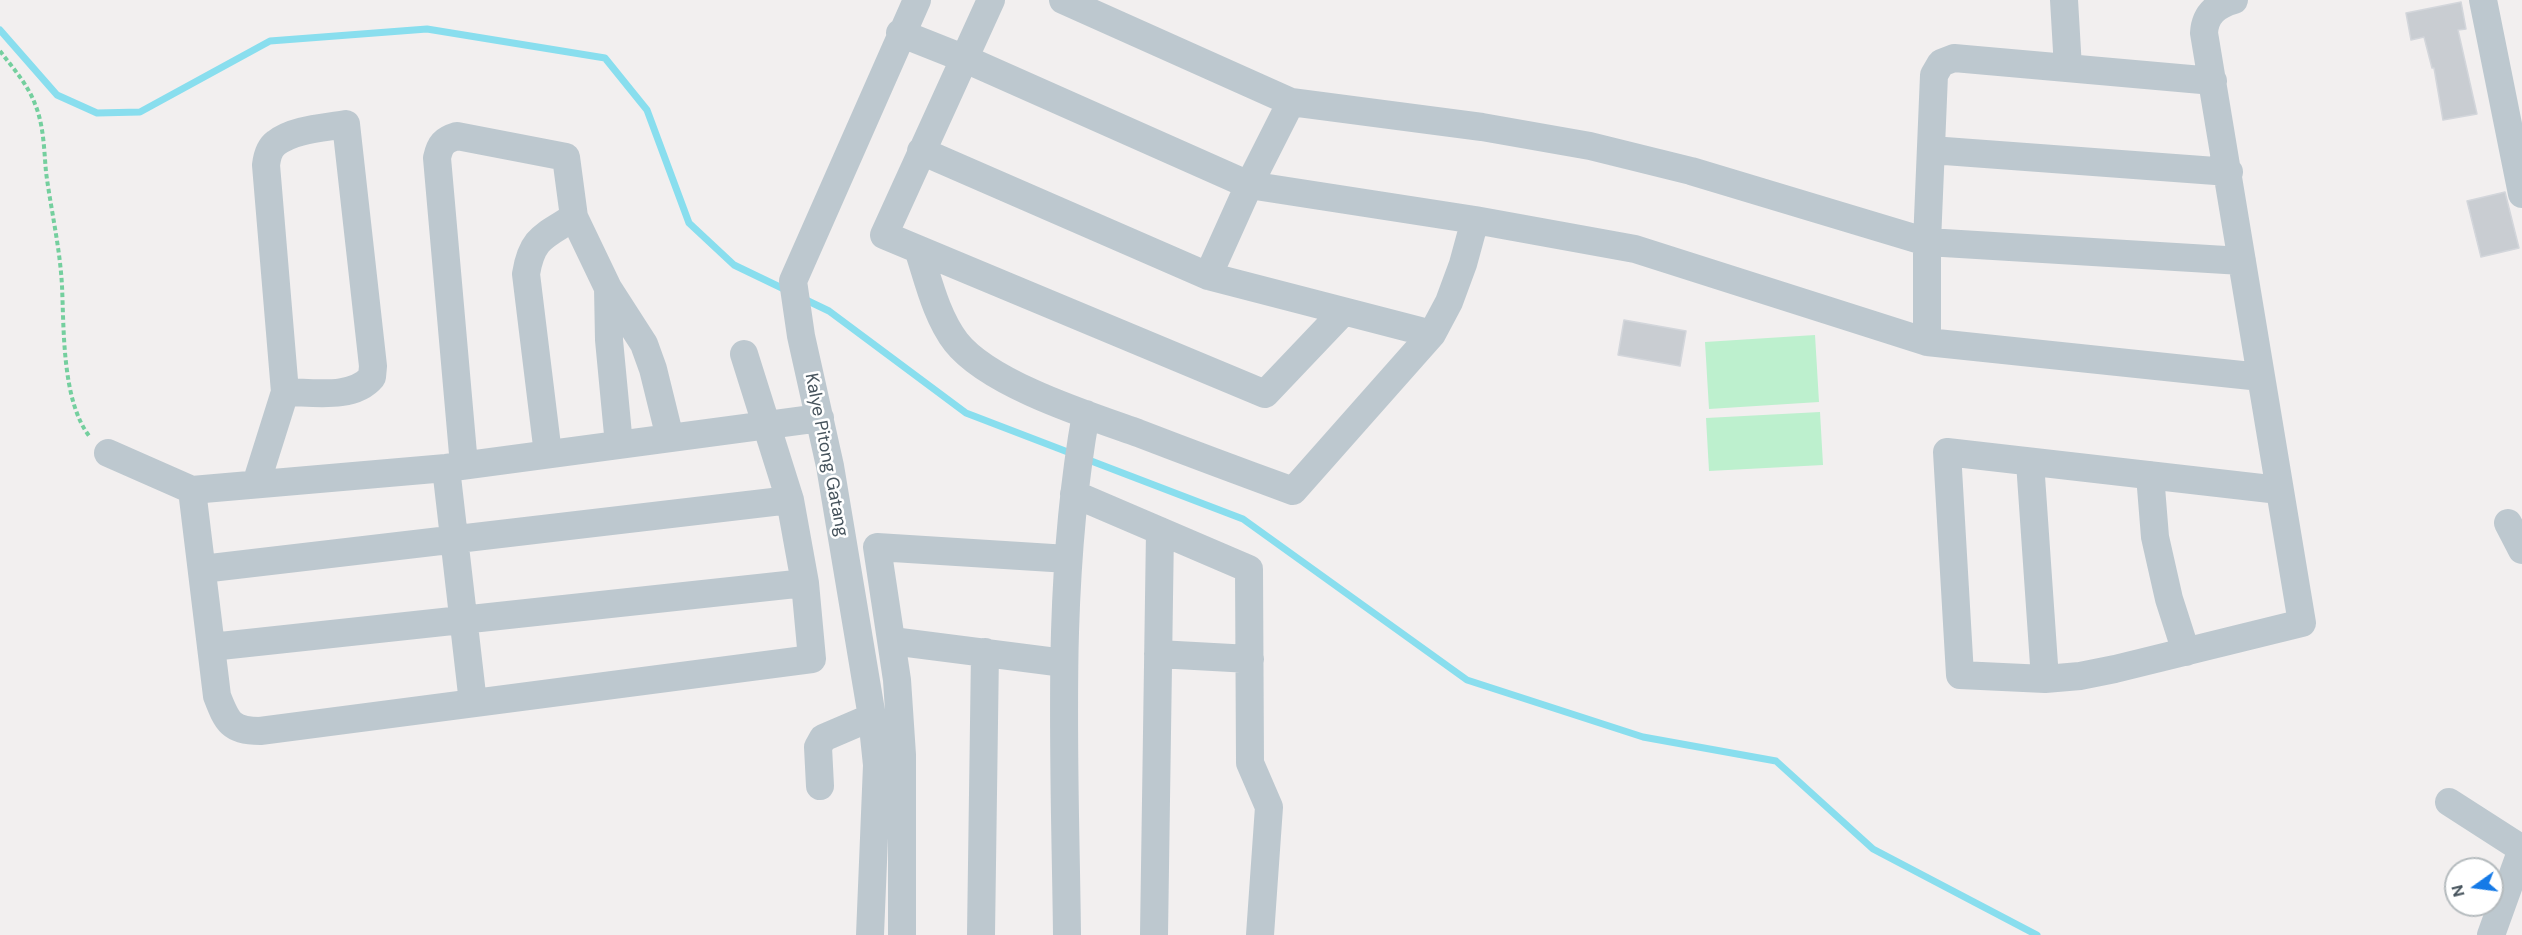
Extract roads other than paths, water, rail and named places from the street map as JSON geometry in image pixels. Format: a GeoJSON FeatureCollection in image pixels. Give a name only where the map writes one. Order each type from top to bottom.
{"type":"FeatureCollection","features":[{"type":"Feature","properties":{"kind":"street","name":"Kalye Pitong Gatang"},"geometry":{"type":"LineString","coordinates":[[870,935],[877,765],[872,717],[858,623],[820,418],[797,315],[793,281],[900,33],[917,0]]}},
{"type":"Feature","properties":{"kind":"street"},"geometry":{"type":"LineString","coordinates":[[991,0],[884,235],[1265,394],[1343,312]]}},
{"type":"Feature","properties":{"kind":"street"},"geometry":{"type":"LineString","coordinates":[[1063,0],[1291,102],[1482,127],[1590,146],[1691,171],[1927,242],[2242,261]]}},
{"type":"Feature","properties":{"kind":"street"},"geometry":{"type":"LineString","coordinates":[[2064,0],[2068,68]]}},
{"type":"Feature","properties":{"kind":"street"},"geometry":{"type":"LineString","coordinates":[[2234,0],[2217,7],[2205,23],[2204,33],[2229,172],[2302,623],[2115,669],[2045,679],[1959,675],[1947,452],[2279,490]]}},
{"type":"Feature","properties":{"kind":"street"},"geometry":{"type":"LineString","coordinates":[[2483,0],[2522,194]]}},
{"type":"Feature","properties":{"kind":"street"},"geometry":{"type":"LineString","coordinates":[[900,33],[963,58],[1250,184],[1475,220],[1635,249],[1927,342],[2261,377]]}},
{"type":"Feature","properties":{"kind":"street"},"geometry":{"type":"LineString","coordinates":[[1927,342],[1927,242],[1934,75],[1941,63],[1954,58],[2213,81]]}},
{"type":"Feature","properties":{"kind":"street"},"geometry":{"type":"LineString","coordinates":[[1208,276],[1291,102]]}},
{"type":"Feature","properties":{"kind":"street"},"geometry":{"type":"LineString","coordinates":[[256,484],[285,392],[266,165],[268,154],[274,144],[288,136],[346,124],[374,366],[372,377],[366,384],[347,392],[285,392]]}},
{"type":"Feature","properties":{"kind":"street"},"geometry":{"type":"LineString","coordinates":[[473,703],[454,539],[455,466],[437,158],[440,146],[447,139],[468,136],[566,157],[574,217],[608,288],[644,344],[653,369],[670,438]]}},
{"type":"Feature","properties":{"kind":"street"},"geometry":{"type":"LineString","coordinates":[[1931,150],[2229,172]]}},
{"type":"Feature","properties":{"kind":"street"},"geometry":{"type":"LineString","coordinates":[[921,151],[1208,276],[1431,334]]}},
{"type":"Feature","properties":{"kind":"street"},"geometry":{"type":"LineString","coordinates":[[548,454],[526,274],[535,242],[574,217]]}},
{"type":"Feature","properties":{"kind":"street"},"geometry":{"type":"LineString","coordinates":[[918,249],[941,316],[955,341],[974,361],[995,375],[1084,426],[1293,491],[1431,334],[1449,302],[1463,264],[1475,220]]}},
{"type":"Feature","properties":{"kind":"street"},"geometry":{"type":"LineString","coordinates":[[608,288],[609,340],[619,445]]}},
{"type":"Feature","properties":{"kind":"street"},"geometry":{"type":"LineString","coordinates":[[192,490],[216,696],[232,726],[244,731],[260,731],[812,659],[805,584],[790,500],[744,354]]}},
{"type":"Feature","properties":{"kind":"street"},"geometry":{"type":"LineString","coordinates":[[108,453],[192,490],[455,466],[820,418]]}},
{"type":"Feature","properties":{"kind":"street"},"geometry":{"type":"LineString","coordinates":[[1067,935],[1064,663],[1068,559],[1077,466],[1084,426]]}},
{"type":"Feature","properties":{"kind":"street"},"geometry":{"type":"LineString","coordinates":[[2030,462],[2045,679]]}},
{"type":"Feature","properties":{"kind":"street"},"geometry":{"type":"LineString","coordinates":[[2150,476],[2155,537],[2169,599],[2186,652]]}},
{"type":"Feature","properties":{"kind":"street"},"geometry":{"type":"LineString","coordinates":[[1074,494],[1249,569],[1250,763],[1269,807],[1260,935]]}},
{"type":"Feature","properties":{"kind":"street"},"geometry":{"type":"LineString","coordinates":[[202,569],[790,500]]}},
{"type":"Feature","properties":{"kind":"street"},"geometry":{"type":"LineString","coordinates":[[2508,523],[2522,550]]}},
{"type":"Feature","properties":{"kind":"street"},"geometry":{"type":"LineString","coordinates":[[1154,935],[1160,531]]}},
{"type":"Feature","properties":{"kind":"street"},"geometry":{"type":"LineString","coordinates":[[902,935],[902,755],[897,680],[877,547],[1068,559]]}},
{"type":"Feature","properties":{"kind":"street"},"geometry":{"type":"LineString","coordinates":[[211,647],[805,584]]}},
{"type":"Feature","properties":{"kind":"street"},"geometry":{"type":"LineString","coordinates":[[892,641],[1064,663]]}},
{"type":"Feature","properties":{"kind":"street"},"geometry":{"type":"LineString","coordinates":[[981,935],[985,652]]}},
{"type":"Feature","properties":{"kind":"street"},"geometry":{"type":"LineString","coordinates":[[1158,654],[1250,659]]}},
{"type":"Feature","properties":{"kind":"street"},"geometry":{"type":"LineString","coordinates":[[820,786],[818,747],[823,738],[872,717]]}},
{"type":"Feature","properties":{"kind":"street"},"geometry":{"type":"LineString","coordinates":[[2449,802],[2522,849],[2491,935]]}},
{"type":"Feature","properties":{"kind":"waterway"},"geometry":{"type":"LineString","coordinates":[[0,30],[57,95],[97,113],[140,112],[270,41],[427,29],[605,58],[647,110],[689,223],[734,265],[786,290]]}},
{"type":"Feature","properties":{"kind":"waterway"},"geometry":{"type":"LineString","coordinates":[[804,299],[829,311],[966,413],[1073,454]]}},
{"type":"Feature","properties":{"kind":"waterway"},"geometry":{"type":"LineString","coordinates":[[1086,459],[1243,519],[1467,680],[1643,737],[1776,761],[1873,849],[2037,935]]}}]}
